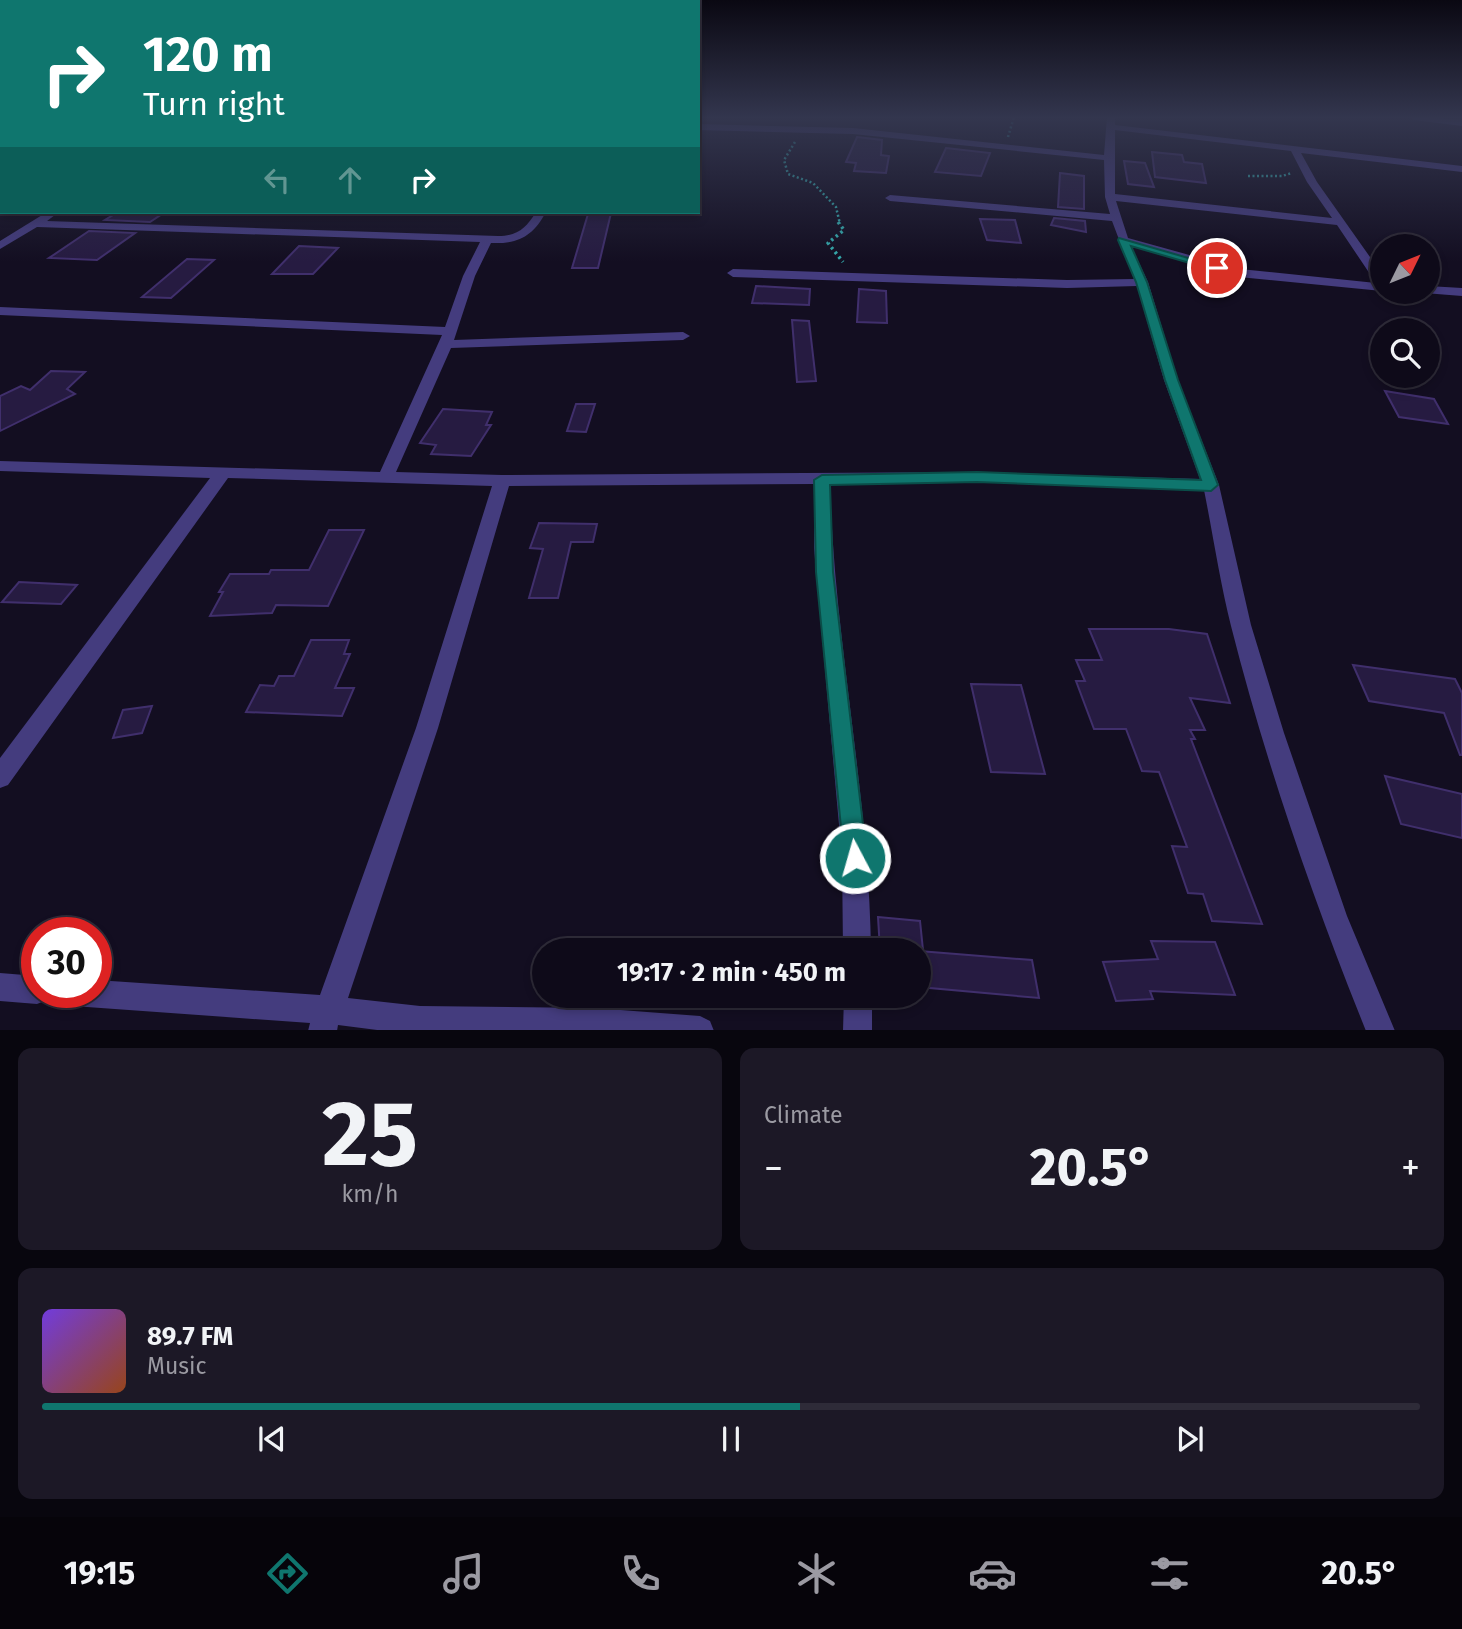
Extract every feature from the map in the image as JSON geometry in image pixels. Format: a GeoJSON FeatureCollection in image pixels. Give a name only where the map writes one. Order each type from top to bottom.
{"type":"FeatureCollection","features":[{"type":"Feature","properties":{"kind":"street"},"geometry":{"type":"LineString","coordinates":[[1110,165],[1110,197],[1116,218],[1142,282],[1171,380],[1211,485],[1241,625],[1273,733],[1334,917],[1381,1030]]}},
{"type":"Feature","properties":{"kind":"street"},"geometry":{"type":"LineString","coordinates":[[1303,165],[1370,267]]}},
{"type":"Feature","properties":{"kind":"street"},"geometry":{"type":"LineString","coordinates":[[1429,165],[1462,169]]}},
{"type":"Feature","properties":{"kind":"street"},"geometry":{"type":"LineString","coordinates":[[1110,197],[1340,222]]}},
{"type":"Feature","properties":{"kind":"street"},"geometry":{"type":"LineString","coordinates":[[890,198],[1116,218]]}},
{"type":"Feature","properties":{"kind":"street"},"geometry":{"type":"LineString","coordinates":[[0,246],[51,214]]}},
{"type":"Feature","properties":{"kind":"street"},"geometry":{"type":"LineString","coordinates":[[37,224],[487,239],[518,238],[527,234],[540,214]]}},
{"type":"Feature","properties":{"kind":"street"},"geometry":{"type":"LineString","coordinates":[[386,478],[448,338],[469,275],[487,239]]}},
{"type":"Feature","properties":{"kind":"street"},"geometry":{"type":"LineString","coordinates":[[1123,240],[1239,273],[1370,284]]}},
{"type":"Feature","properties":{"kind":"street"},"geometry":{"type":"LineString","coordinates":[[733,273],[1066,284],[1142,282]]}},
{"type":"Feature","properties":{"kind":"street"},"geometry":{"type":"LineString","coordinates":[[1440,291],[1462,292]]}},
{"type":"Feature","properties":{"kind":"street"},"geometry":{"type":"LineString","coordinates":[[0,312],[448,338],[683,336]]}},
{"type":"Feature","properties":{"kind":"street"},"geometry":{"type":"LineString","coordinates":[[0,466],[502,481],[977,477],[1211,485]]}},
{"type":"Feature","properties":{"kind":"street"},"geometry":{"type":"LineString","coordinates":[[0,776],[222,474]]}},
{"type":"Feature","properties":{"kind":"street"},"geometry":{"type":"LineString","coordinates":[[822,480],[825,572],[855,858],[857,938]]}},
{"type":"Feature","properties":{"kind":"street"},"geometry":{"type":"LineString","coordinates":[[325,1021],[427,728],[502,481]]}},
{"type":"Feature","properties":{"kind":"street"},"geometry":{"type":"LineString","coordinates":[[0,987],[21,989]]}},
{"type":"Feature","properties":{"kind":"street"},"geometry":{"type":"LineString","coordinates":[[112,996],[325,1021],[594,1022],[688,1030]]}},
{"type":"Feature","properties":{"kind":"street"},"geometry":{"type":"LineString","coordinates":[[857,1030],[858,1008]]}},
{"type":"Feature","properties":{"kind":"path"},"geometry":{"type":"LineString","coordinates":[[786,165],[788,174],[813,183],[836,207],[837,221],[844,230],[828,243],[847,267],[847,276]]}},
{"type":"Feature","properties":{"kind":"path"},"geometry":{"type":"LineString","coordinates":[[1248,176],[1282,176],[1293,172],[1296,165]]}},
{"type":"Feature","properties":{"kind":"building"},"geometry":{"type":"Polygon","coordinates":[[[855,165],[887,165],[886,173],[854,171],[855,165]]]}},
{"type":"Feature","properties":{"kind":"building"},"geometry":{"type":"Polygon","coordinates":[[[938,165],[985,165],[981,176],[935,172],[938,165]]]}},
{"type":"Feature","properties":{"kind":"building"},"geometry":{"type":"Polygon","coordinates":[[[1125,165],[1146,165],[1154,187],[1128,184],[1125,165]]]}},
{"type":"Feature","properties":{"kind":"building"},"geometry":{"type":"Polygon","coordinates":[[[1154,165],[1202,165],[1206,183],[1155,177],[1154,165]]]}},
{"type":"Feature","properties":{"kind":"building"},"geometry":{"type":"Polygon","coordinates":[[[1060,173],[1084,176],[1084,209],[1058,207],[1060,173]]]}},
{"type":"Feature","properties":{"kind":"building"},"geometry":{"type":"Polygon","coordinates":[[[115,214],[162,214],[150,222],[105,220],[115,214]]]}},
{"type":"Feature","properties":{"kind":"building"},"geometry":{"type":"Polygon","coordinates":[[[588,214],[611,214],[598,268],[572,268],[588,214]]]}},
{"type":"Feature","properties":{"kind":"building"},"geometry":{"type":"Polygon","coordinates":[[[1054,218],[1085,221],[1086,232],[1051,225],[1054,218]]]}},
{"type":"Feature","properties":{"kind":"building"},"geometry":{"type":"Polygon","coordinates":[[[980,219],[1015,220],[1021,243],[987,240],[980,219]]]}},
{"type":"Feature","properties":{"kind":"building"},"geometry":{"type":"Polygon","coordinates":[[[89,231],[135,233],[97,260],[49,258],[89,231]]]}},
{"type":"Feature","properties":{"kind":"building"},"geometry":{"type":"Polygon","coordinates":[[[299,246],[338,248],[313,274],[272,274],[299,246]]]}},
{"type":"Feature","properties":{"kind":"building"},"geometry":{"type":"Polygon","coordinates":[[[187,259],[214,260],[171,298],[142,297],[187,259]]]}},
{"type":"Feature","properties":{"kind":"building"},"geometry":{"type":"Polygon","coordinates":[[[756,286],[810,289],[809,305],[752,303],[756,286]]]}},
{"type":"Feature","properties":{"kind":"building"},"geometry":{"type":"Polygon","coordinates":[[[859,289],[886,291],[887,323],[857,322],[859,289]]]}},
{"type":"Feature","properties":{"kind":"building"},"geometry":{"type":"Polygon","coordinates":[[[792,320],[809,321],[816,381],[797,382],[792,320]]]}},
{"type":"Feature","properties":{"kind":"building"},"geometry":{"type":"Polygon","coordinates":[[[51,371],[85,372],[67,389],[75,394],[0,431],[0,396],[21,386],[30,390],[51,371]]]}},
{"type":"Feature","properties":{"kind":"building"},"geometry":{"type":"Polygon","coordinates":[[[1385,391],[1434,399],[1448,424],[1399,417],[1385,391]]]}},
{"type":"Feature","properties":{"kind":"building"},"geometry":{"type":"Polygon","coordinates":[[[576,404],[595,404],[586,432],[567,431],[576,404]]]}},
{"type":"Feature","properties":{"kind":"building"},"geometry":{"type":"Polygon","coordinates":[[[443,409],[492,412],[486,425],[491,425],[471,456],[431,454],[436,445],[420,443],[443,409]]]}},
{"type":"Feature","properties":{"kind":"building"},"geometry":{"type":"Polygon","coordinates":[[[539,523],[597,524],[593,542],[571,542],[558,598],[529,598],[543,549],[530,548],[539,523]]]}},
{"type":"Feature","properties":{"kind":"building"},"geometry":{"type":"Polygon","coordinates":[[[329,530],[364,530],[328,606],[276,605],[272,613],[210,616],[223,592],[219,592],[230,574],[309,570],[329,530]]]}},
{"type":"Feature","properties":{"kind":"building"},"geometry":{"type":"Polygon","coordinates":[[[19,582],[77,585],[61,604],[2,602],[19,582]]]}},
{"type":"Feature","properties":{"kind":"building"},"geometry":{"type":"Polygon","coordinates":[[[1089,629],[1169,629],[1207,634],[1230,703],[1190,698],[1205,730],[1190,730],[1195,739],[1191,739],[1262,924],[1212,921],[1203,894],[1188,893],[1172,846],[1187,847],[1159,772],[1142,771],[1126,729],[1094,729],[1076,681],[1085,681],[1076,660],[1102,660],[1089,629]]]}},
{"type":"Feature","properties":{"kind":"building"},"geometry":{"type":"Polygon","coordinates":[[[311,640],[349,640],[344,654],[350,654],[335,688],[354,688],[342,716],[246,712],[260,685],[274,686],[279,676],[294,676],[311,640]]]}},
{"type":"Feature","properties":{"kind":"building"},"geometry":{"type":"Polygon","coordinates":[[[1353,665],[1455,679],[1462,693],[1462,755],[1444,713],[1369,701],[1353,665]]]}},
{"type":"Feature","properties":{"kind":"building"},"geometry":{"type":"Polygon","coordinates":[[[971,684],[1021,685],[1045,774],[991,772],[971,684]]]}},
{"type":"Feature","properties":{"kind":"building"},"geometry":{"type":"Polygon","coordinates":[[[152,706],[142,733],[113,738],[123,710],[152,706]]]}},
{"type":"Feature","properties":{"kind":"building"},"geometry":{"type":"Polygon","coordinates":[[[1385,776],[1462,794],[1462,838],[1401,824],[1385,776]]]}},
{"type":"Feature","properties":{"kind":"building"},"geometry":{"type":"Polygon","coordinates":[[[878,917],[920,921],[922,938],[879,938],[878,917]]]}},
{"type":"Feature","properties":{"kind":"building"},"geometry":{"type":"Polygon","coordinates":[[[1151,941],[1215,942],[1235,995],[1150,991],[1153,999],[1116,1001],[1103,962],[1158,959],[1151,941]]]}},
{"type":"Feature","properties":{"kind":"building"},"geometry":{"type":"Polygon","coordinates":[[[931,952],[1032,960],[1039,998],[931,988],[931,952]]]}},
{"type":"Feature","properties":{"kind":"route"},"geometry":{"type":"LineString","coordinates":[[855,858],[825,572],[822,480],[977,477],[1211,485],[1171,380],[1142,282],[1123,240],[1217,268]]}}]}
